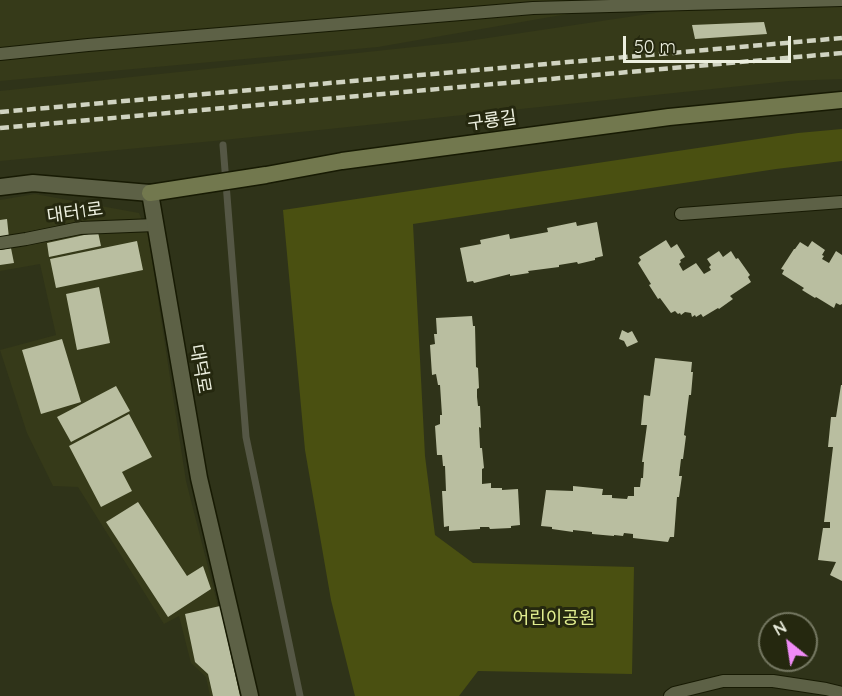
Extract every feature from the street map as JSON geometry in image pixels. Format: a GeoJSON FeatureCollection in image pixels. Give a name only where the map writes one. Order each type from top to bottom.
{"type":"FeatureCollection","features":[{"type":"Feature","properties":{"kind":"main road","name":"구룡길"},"geometry":{"type":"LineString","coordinates":[[150,193],[342,161],[657,119],[842,100]]}},
{"type":"Feature","properties":{"kind":"street"},"geometry":{"type":"LineString","coordinates":[[0,187],[33,183],[150,193]]}},
{"type":"Feature","properties":{"kind":"street","name":"대덕로"},"geometry":{"type":"LineString","coordinates":[[150,193],[199,478],[250,696]]}},
{"type":"Feature","properties":{"kind":"lane"},"geometry":{"type":"LineString","coordinates":[[0,54],[533,8],[842,0]]}},
{"type":"Feature","properties":{"kind":"lane"},"geometry":{"type":"LineString","coordinates":[[681,213],[842,202]]}},
{"type":"Feature","properties":{"kind":"lane","name":"대터1로"},"geometry":{"type":"LineString","coordinates":[[0,243],[80,228],[155,225]]}},
{"type":"Feature","properties":{"kind":"lane"},"geometry":{"type":"LineString","coordinates":[[670,696],[723,681],[773,681],[842,693]]}},
{"type":"Feature","properties":{"kind":"shaded area"},"geometry":{"type":"Polygon","coordinates":[[[0,0],[648,0],[378,47],[0,81],[0,0]]]}},
{"type":"Feature","properties":{"kind":"shaded area"},"geometry":{"type":"Polygon","coordinates":[[[842,4],[842,79],[789,81],[0,161],[0,91],[461,42],[695,7],[842,4]]]}},
{"type":"Feature","properties":{"kind":"shaded area"},"geometry":{"type":"Polygon","coordinates":[[[35,194],[139,213],[148,234],[186,481],[241,696],[210,696],[206,677],[191,663],[179,616],[164,624],[78,487],[53,486],[27,433],[0,350],[56,335],[40,264],[0,271],[0,200],[35,194]]]}},
{"type":"Feature","properties":{"kind":"green space","name":"어린이공원"},"geometry":{"type":"Polygon","coordinates":[[[842,129],[842,161],[413,224],[425,456],[435,535],[473,563],[634,567],[632,674],[478,671],[459,696],[355,696],[331,600],[305,450],[283,210],[798,133],[842,129]]]}},
{"type":"Feature","properties":{"kind":"building"},"geometry":{"type":"Polygon","coordinates":[[[764,22],[767,34],[695,39],[692,25],[764,22]]]}},
{"type":"Feature","properties":{"kind":"building"},"geometry":{"type":"Polygon","coordinates":[[[7,219],[9,238],[0,239],[0,220],[7,219]]]}},
{"type":"Feature","properties":{"kind":"building"},"geometry":{"type":"Polygon","coordinates":[[[576,222],[577,226],[597,222],[603,256],[578,264],[577,262],[474,283],[473,281],[467,282],[460,248],[481,244],[480,240],[509,234],[510,239],[548,232],[547,228],[576,222]]]}},
{"type":"Feature","properties":{"kind":"building"},"geometry":{"type":"Polygon","coordinates":[[[98,232],[101,246],[49,257],[47,243],[98,232]]]}},
{"type":"Feature","properties":{"kind":"building"},"geometry":{"type":"Polygon","coordinates":[[[666,240],[671,248],[677,244],[685,257],[680,260],[679,264],[683,271],[696,263],[704,274],[711,270],[707,259],[719,251],[723,257],[731,251],[750,275],[748,277],[751,282],[730,296],[733,299],[703,317],[701,314],[692,317],[691,313],[685,312],[681,315],[675,311],[671,313],[660,298],[658,299],[638,263],[641,260],[639,257],[666,240]]]}},
{"type":"Feature","properties":{"kind":"building"},"geometry":{"type":"Polygon","coordinates":[[[137,241],[143,270],[56,288],[50,259],[137,241]]]}},
{"type":"Feature","properties":{"kind":"building"},"geometry":{"type":"Polygon","coordinates":[[[812,241],[825,250],[822,259],[829,263],[836,251],[842,255],[842,304],[836,303],[834,308],[802,290],[804,288],[782,274],[784,270],[781,269],[800,242],[808,247],[812,241]]]}},
{"type":"Feature","properties":{"kind":"building"},"geometry":{"type":"Polygon","coordinates":[[[11,248],[14,263],[0,265],[0,250],[11,248]]]}},
{"type":"Feature","properties":{"kind":"building"},"geometry":{"type":"Polygon","coordinates":[[[99,287],[110,343],[77,350],[66,294],[99,287]]]}},
{"type":"Feature","properties":{"kind":"building"},"geometry":{"type":"Polygon","coordinates":[[[472,316],[473,326],[475,326],[476,367],[478,368],[480,448],[482,448],[484,468],[482,469],[482,484],[491,483],[491,488],[502,488],[502,490],[518,489],[520,525],[511,526],[511,528],[480,527],[480,529],[449,531],[449,526],[444,527],[442,491],[446,491],[445,466],[443,466],[442,455],[437,455],[435,426],[440,424],[440,415],[442,415],[440,385],[438,385],[436,374],[432,375],[430,345],[435,344],[436,318],[472,316]]]}},
{"type":"Feature","properties":{"kind":"building"},"geometry":{"type":"Polygon","coordinates":[[[622,330],[628,333],[632,331],[638,342],[627,347],[624,341],[619,339],[622,330]]]}},
{"type":"Feature","properties":{"kind":"building"},"geometry":{"type":"Polygon","coordinates":[[[62,339],[81,402],[41,414],[22,350],[62,339]]]}},
{"type":"Feature","properties":{"kind":"building"},"geometry":{"type":"Polygon","coordinates":[[[655,358],[692,362],[691,395],[689,395],[684,435],[686,436],[683,459],[681,459],[679,476],[682,476],[679,497],[677,497],[674,537],[670,537],[668,542],[633,538],[633,534],[624,533],[623,536],[614,536],[541,526],[546,490],[573,491],[573,486],[603,489],[602,495],[612,495],[612,498],[627,499],[628,496],[634,496],[634,487],[640,487],[641,478],[643,478],[644,462],[642,462],[647,425],[641,425],[644,395],[650,396],[655,358]]]}},
{"type":"Feature","properties":{"kind":"building"},"geometry":{"type":"Polygon","coordinates":[[[841,385],[842,581],[830,575],[836,562],[818,560],[823,528],[830,528],[830,522],[824,522],[833,447],[828,447],[831,417],[836,417],[841,385]]]}},
{"type":"Feature","properties":{"kind":"building"},"geometry":{"type":"Polygon","coordinates":[[[116,386],[130,411],[71,442],[57,417],[116,386]]]}},
{"type":"Feature","properties":{"kind":"building"},"geometry":{"type":"Polygon","coordinates":[[[129,414],[152,457],[122,472],[132,491],[101,507],[69,446],[129,414]]]}},
{"type":"Feature","properties":{"kind":"building"},"geometry":{"type":"Polygon","coordinates":[[[138,502],[187,576],[203,566],[211,589],[168,617],[106,522],[138,502]]]}},
{"type":"Feature","properties":{"kind":"building"},"geometry":{"type":"Polygon","coordinates":[[[220,606],[240,696],[213,696],[208,674],[195,662],[185,614],[220,606]]]}},
{"type":"Feature","properties":{"kind":"waterway"},"geometry":{"type":"LineString","coordinates":[[223,145],[246,437],[300,696]]}},
{"type":"Feature","properties":{"kind":"railway"},"geometry":{"type":"LineString","coordinates":[[0,112],[842,38]]}},
{"type":"Feature","properties":{"kind":"railway"},"geometry":{"type":"LineString","coordinates":[[0,128],[842,53]]}}]}
